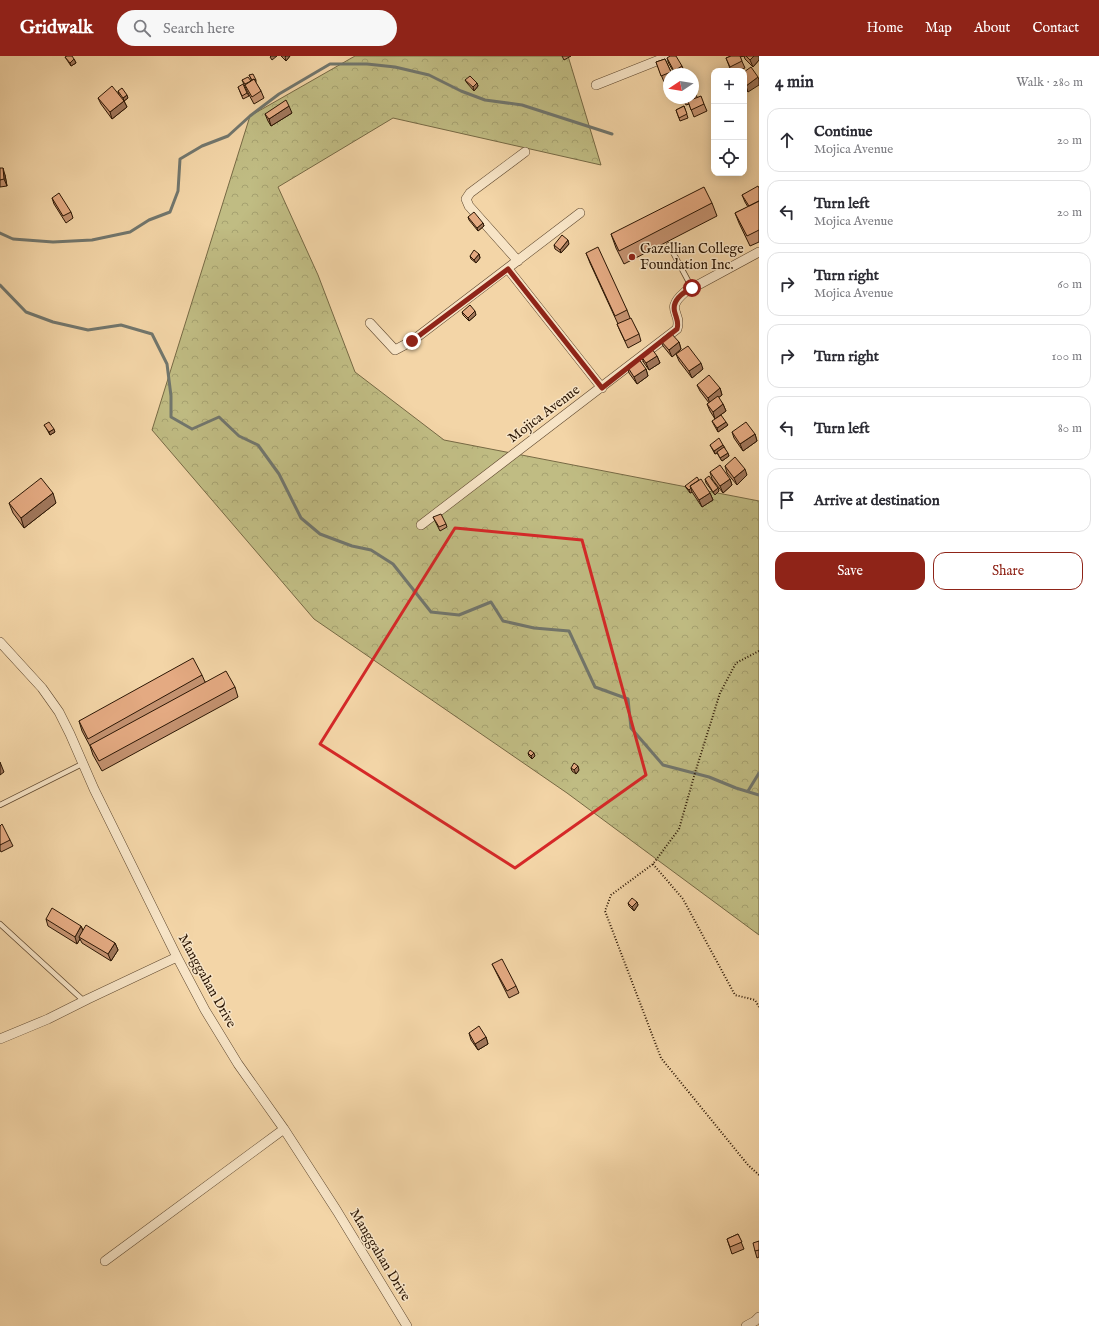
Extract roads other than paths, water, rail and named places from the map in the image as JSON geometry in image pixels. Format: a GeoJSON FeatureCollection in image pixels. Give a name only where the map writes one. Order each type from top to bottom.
{"type":"FeatureCollection","features":[{"type":"Feature","properties":{"kind":"street"},"geometry":{"type":"LineString","coordinates":[[596,85],[669,56]]}},
{"type":"Feature","properties":{"kind":"street"},"geometry":{"type":"LineString","coordinates":[[518,261],[469,206],[466,199],[470,194],[525,152]]}},
{"type":"Feature","properties":{"kind":"street"},"geometry":{"type":"LineString","coordinates":[[370,323],[395,350],[412,341],[580,213]]}},
{"type":"Feature","properties":{"kind":"street","name":"Mojica Avenue"},"geometry":{"type":"LineString","coordinates":[[421,525],[602,388],[677,329],[678,322],[674,312],[674,304],[677,299],[692,288],[759,252]]}},
{"type":"Feature","properties":{"kind":"street"},"geometry":{"type":"LineString","coordinates":[[508,269],[602,388]]}},
{"type":"Feature","properties":{"kind":"street","name":"Manggahan Drive"},"geometry":{"type":"LineString","coordinates":[[0,642],[42,688],[59,712],[82,764],[177,957],[206,1010],[238,1064],[284,1129],[337,1211],[407,1326]]}},
{"type":"Feature","properties":{"kind":"street"},"geometry":{"type":"LineString","coordinates":[[0,1039],[48,1019],[177,957]]}},
{"type":"Feature","properties":{"kind":"street"},"geometry":{"type":"LineString","coordinates":[[105,1261],[284,1129]]}},
{"type":"Feature","properties":{"kind":"street"},"geometry":{"type":"LineString","coordinates":[[746,1326],[759,1317]]}},
{"type":"Feature","properties":{"kind":"lane"},"geometry":{"type":"LineString","coordinates":[[668,245],[692,288]]}},
{"type":"Feature","properties":{"kind":"lane"},"geometry":{"type":"LineString","coordinates":[[0,805],[82,764]]}},
{"type":"Feature","properties":{"kind":"lane"},"geometry":{"type":"LineString","coordinates":[[0,924],[84,1001]]}},
{"type":"Feature","properties":{"kind":"waterway"},"geometry":{"type":"LineString","coordinates":[[0,233],[13,239],[53,242],[92,240],[130,232],[149,220],[170,212],[178,191],[180,159],[202,146],[228,136],[250,116],[279,94],[330,64],[367,64],[395,67],[429,75],[461,91],[485,100],[522,105],[612,134]]}},
{"type":"Feature","properties":{"kind":"waterway"},"geometry":{"type":"LineString","coordinates":[[0,285],[26,312],[53,322],[88,330],[121,325],[152,334],[167,364],[171,396],[171,417],[192,429],[219,417],[239,436],[258,445],[279,474],[301,518],[320,534],[352,546],[371,550],[393,564],[431,612],[459,615],[491,602],[503,621],[534,628],[569,631],[595,687],[628,699],[631,728],[663,765],[709,777],[736,788],[759,795]]}},
{"type":"Feature","properties":{"kind":"waterway"},"geometry":{"type":"LineString","coordinates":[[748,791],[759,773]]}},
{"type":"Feature","properties":{"kind":"place","name":"Gazellian College Foundation Inc."},"geometry":{"type":"Point","coordinates":[632,257]}}]}
